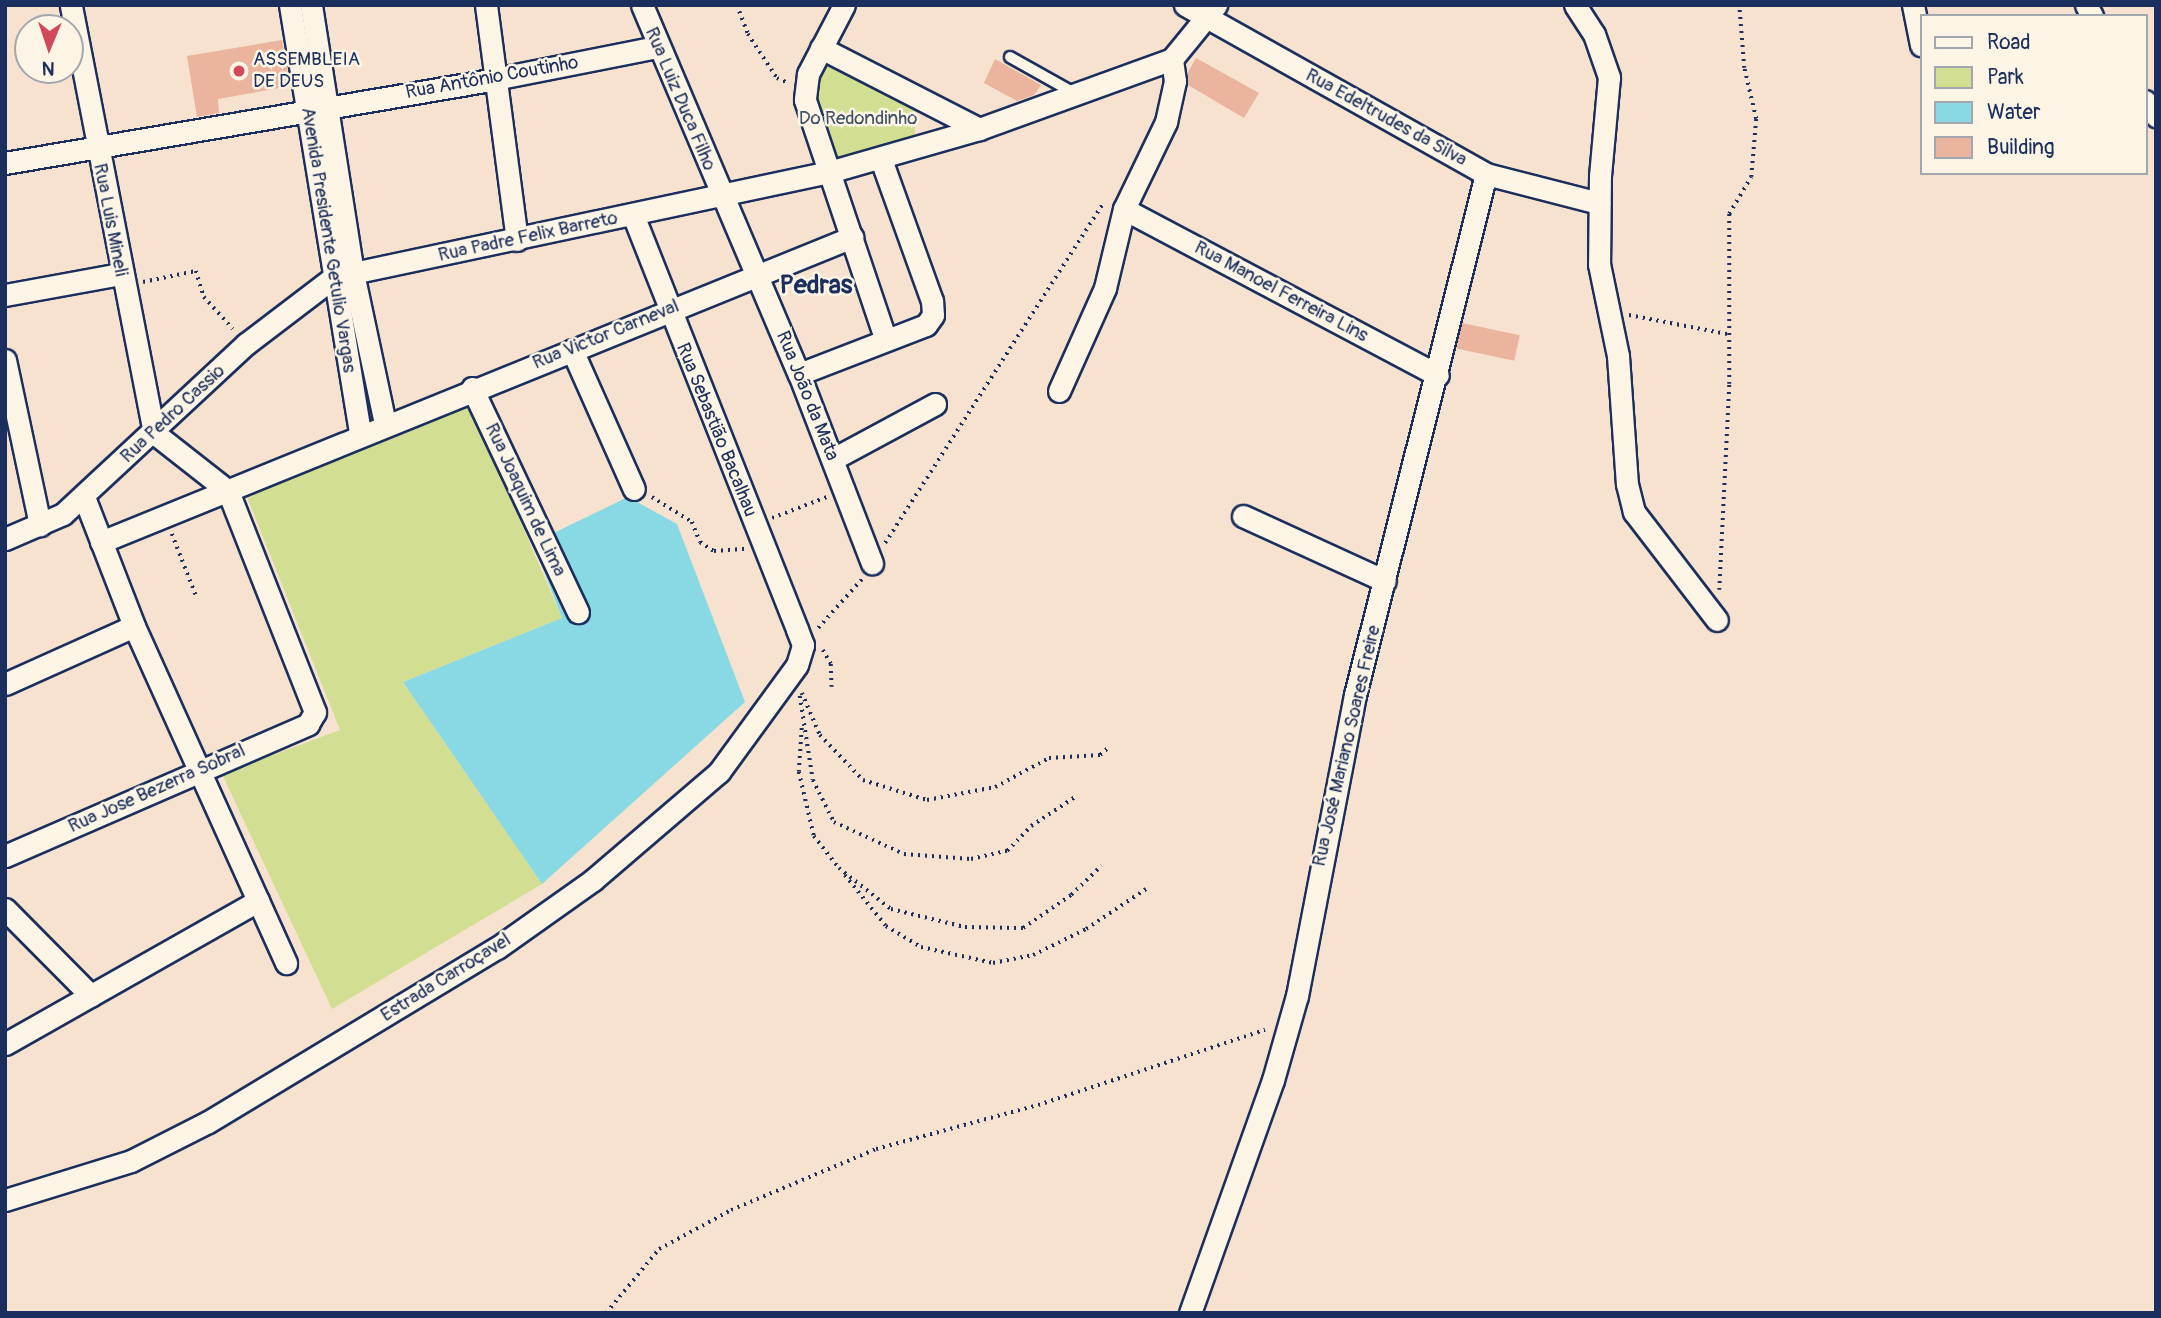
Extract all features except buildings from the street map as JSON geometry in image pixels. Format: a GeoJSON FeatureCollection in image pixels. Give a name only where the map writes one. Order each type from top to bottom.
{"type":"FeatureCollection","features":[{"type":"Feature","properties":{"kind":"street","name":"Avenida Presidente Getulio Vargas"},"geometry":{"type":"LineString","coordinates":[[290,5],[317,108],[344,275],[360,433]]}},
{"type":"Feature","properties":{"kind":"street","name":"Avenida Presidente Getulio Vargas"},"geometry":{"type":"LineString","coordinates":[[311,5],[317,108]]}},
{"type":"Feature","properties":{"kind":"street"},"geometry":{"type":"LineString","coordinates":[[486,5],[517,240]]}},
{"type":"Feature","properties":{"kind":"street","name":"Rua Luiz Duca Filho"},"geometry":{"type":"LineString","coordinates":[[642,5],[656,47],[720,192]]}},
{"type":"Feature","properties":{"kind":"street"},"geometry":{"type":"LineString","coordinates":[[845,5],[821,48],[805,93],[886,340]]}},
{"type":"Feature","properties":{"kind":"street","name":"Rua Edeltrudes da Silva"},"geometry":{"type":"LineString","coordinates":[[1185,5],[1213,11],[1486,174],[1599,203]]}},
{"type":"Feature","properties":{"kind":"street"},"geometry":{"type":"LineString","coordinates":[[1575,5],[1594,34],[1609,77],[1599,203],[1600,264],[1606,310],[1618,356],[1627,484],[1634,512],[1717,620]]}},
{"type":"Feature","properties":{"kind":"street"},"geometry":{"type":"LineString","coordinates":[[1913,5],[1920,40]]}},
{"type":"Feature","properties":{"kind":"street","name":"Rua Luis Mineli"},"geometry":{"type":"LineString","coordinates":[[74,6],[96,149],[154,433]]}},
{"type":"Feature","properties":{"kind":"street"},"geometry":{"type":"LineString","coordinates":[[1059,391],[1105,288],[1124,209],[1169,113],[1175,81],[1172,60],[1213,11]]}},
{"type":"Feature","properties":{"kind":"street","name":"Rua Antônio Coutinho"},"geometry":{"type":"LineString","coordinates":[[5,163],[495,79],[656,47]]}},
{"type":"Feature","properties":{"kind":"street"},"geometry":{"type":"LineString","coordinates":[[821,48],[979,129]]}},
{"type":"Feature","properties":{"kind":"street","name":"Rua Padre Felix Barreto"},"geometry":{"type":"LineString","coordinates":[[344,275],[517,240],[720,192],[829,172],[881,159],[1078,96],[1172,60]]}},
{"type":"Feature","properties":{"kind":"street"},"geometry":{"type":"LineString","coordinates":[[799,374],[926,325],[933,314],[932,301],[881,159]]}},
{"type":"Feature","properties":{"kind":"street","name":"Rua José Mariano Soares Freire"},"geometry":{"type":"LineString","coordinates":[[1190,1313],[1290,1021],[1329,814],[1438,374],[1462,254],[1486,174]]}},
{"type":"Feature","properties":{"kind":"street","name":"Rua João da Mata"},"geometry":{"type":"LineString","coordinates":[[720,192],[799,374],[872,563]]}},
{"type":"Feature","properties":{"kind":"street","name":"Rua Manoel Ferreira Lins"},"geometry":{"type":"LineString","coordinates":[[1124,209],[1438,374]]}},
{"type":"Feature","properties":{"kind":"street","name":"Rua Sebastião Bacalhau"},"geometry":{"type":"LineString","coordinates":[[633,214],[803,645]]}},
{"type":"Feature","properties":{"kind":"street","name":"Rua Victor Carneval"},"geometry":{"type":"LineString","coordinates":[[101,542],[228,491],[360,433],[572,350],[755,273],[852,237]]}},
{"type":"Feature","properties":{"kind":"street","name":"Avenida Presidente Getulio Vargas"},"geometry":{"type":"LineString","coordinates":[[344,275],[385,423]]}},
{"type":"Feature","properties":{"kind":"street","name":"Rua Pedro Cassio"},"geometry":{"type":"LineString","coordinates":[[5,539],[40,525],[84,497],[246,344],[344,275]]}},
{"type":"Feature","properties":{"kind":"street"},"geometry":{"type":"LineString","coordinates":[[5,295],[122,280]]}},
{"type":"Feature","properties":{"kind":"street"},"geometry":{"type":"LineString","coordinates":[[572,350],[634,489]]}},
{"type":"Feature","properties":{"kind":"street"},"geometry":{"type":"LineString","coordinates":[[5,360],[10,411],[40,525]]}},
{"type":"Feature","properties":{"kind":"street","name":"Rua Joaquim de Lima"},"geometry":{"type":"LineString","coordinates":[[472,388],[578,612]]}},
{"type":"Feature","properties":{"kind":"street"},"geometry":{"type":"LineString","coordinates":[[833,459],[935,404]]}},
{"type":"Feature","properties":{"kind":"street"},"geometry":{"type":"LineString","coordinates":[[154,433],[228,491]]}},
{"type":"Feature","properties":{"kind":"street","name":"Rua Jose Bezerra Sobral"},"geometry":{"type":"LineString","coordinates":[[5,856],[308,724],[314,702],[228,491]]}},
{"type":"Feature","properties":{"kind":"street"},"geometry":{"type":"LineString","coordinates":[[84,497],[134,626],[286,963]]}},
{"type":"Feature","properties":{"kind":"street"},"geometry":{"type":"LineString","coordinates":[[1242,516],[1385,581]]}},
{"type":"Feature","properties":{"kind":"street"},"geometry":{"type":"LineString","coordinates":[[5,684],[134,626]]}},
{"type":"Feature","properties":{"kind":"street","name":"Estrada Carroçavel"},"geometry":{"type":"LineString","coordinates":[[5,1200],[131,1161],[208,1122],[497,948],[593,880],[719,772],[797,665],[803,645]]}},
{"type":"Feature","properties":{"kind":"street"},"geometry":{"type":"LineString","coordinates":[[5,1044],[258,901]]}},
{"type":"Feature","properties":{"kind":"street"},"geometry":{"type":"LineString","coordinates":[[5,909],[90,996]]}},
{"type":"Feature","properties":{"kind":"lane"},"geometry":{"type":"LineString","coordinates":[[1010,57],[1078,96]]}},
{"type":"Feature","properties":{"kind":"path"},"geometry":{"type":"LineString","coordinates":[[737,5],[748,34],[777,78],[805,93]]}},
{"type":"Feature","properties":{"kind":"path"},"geometry":{"type":"LineString","coordinates":[[1717,620],[1727,476],[1729,214],[1751,177],[1756,119],[1745,68],[1739,5]]}},
{"type":"Feature","properties":{"kind":"path"},"geometry":{"type":"LineString","coordinates":[[803,645],[872,563],[1105,200],[1124,209]]}},
{"type":"Feature","properties":{"kind":"path"},"geometry":{"type":"LineString","coordinates":[[122,280],[196,271],[204,297],[246,344]]}},
{"type":"Feature","properties":{"kind":"path"},"geometry":{"type":"LineString","coordinates":[[1606,310],[1727,334]]}},
{"type":"Feature","properties":{"kind":"path"},"geometry":{"type":"LineString","coordinates":[[634,489],[665,502],[692,522],[701,542],[714,551],[762,545]]}},
{"type":"Feature","properties":{"kind":"path"},"geometry":{"type":"LineString","coordinates":[[754,525],[844,491]]}},
{"type":"Feature","properties":{"kind":"path"},"geometry":{"type":"LineString","coordinates":[[164,516],[197,598]]}},
{"type":"Feature","properties":{"kind":"path"},"geometry":{"type":"LineString","coordinates":[[803,645],[817,645],[824,651],[831,664],[832,687]]}},
{"type":"Feature","properties":{"kind":"path"},"geometry":{"type":"LineString","coordinates":[[1110,746],[1100,755],[1049,758],[995,787],[927,800],[863,780],[820,735],[800,687],[802,728],[799,772],[814,836],[886,926],[920,947],[993,963],[1032,955],[1086,929],[1146,889]]}},
{"type":"Feature","properties":{"kind":"path"},"geometry":{"type":"LineString","coordinates":[[802,728],[813,780],[834,822],[904,854],[971,859],[1007,851],[1031,826],[1075,797]]}},
{"type":"Feature","properties":{"kind":"path"},"geometry":{"type":"LineString","coordinates":[[839,868],[891,909],[965,927],[1023,928],[1071,895],[1101,866]]}},
{"type":"Feature","properties":{"kind":"path"},"geometry":{"type":"LineString","coordinates":[[606,1313],[659,1249],[731,1210],[876,1149],[1038,1105],[1290,1021]]}},
{"type":"Feature","properties":{"kind":"green space","name":"Do Redondinho"},"geometry":{"type":"Polygon","coordinates":[[[825,58],[915,106],[915,144],[832,167],[814,92],[820,63],[825,58]]]}},
{"type":"Feature","properties":{"kind":"green space"},"geometry":{"type":"Polygon","coordinates":[[[470,404],[562,618],[403,682],[542,884],[332,1009],[222,774],[340,730],[247,497],[470,404]]]}},
{"type":"Feature","properties":{"kind":"water"},"geometry":{"type":"Polygon","coordinates":[[[628,497],[677,524],[745,702],[542,884],[403,682],[562,618],[533,543],[628,497]]]}},
{"type":"Feature","properties":{"kind":"place","name":"ASSEMBLEIA DE DEUS"},"geometry":{"type":"Point","coordinates":[239,71]}},
{"type":"Feature","properties":{"kind":"district","name":"Pedras"},"geometry":{"type":"Point","coordinates":[816,286]}}]}
